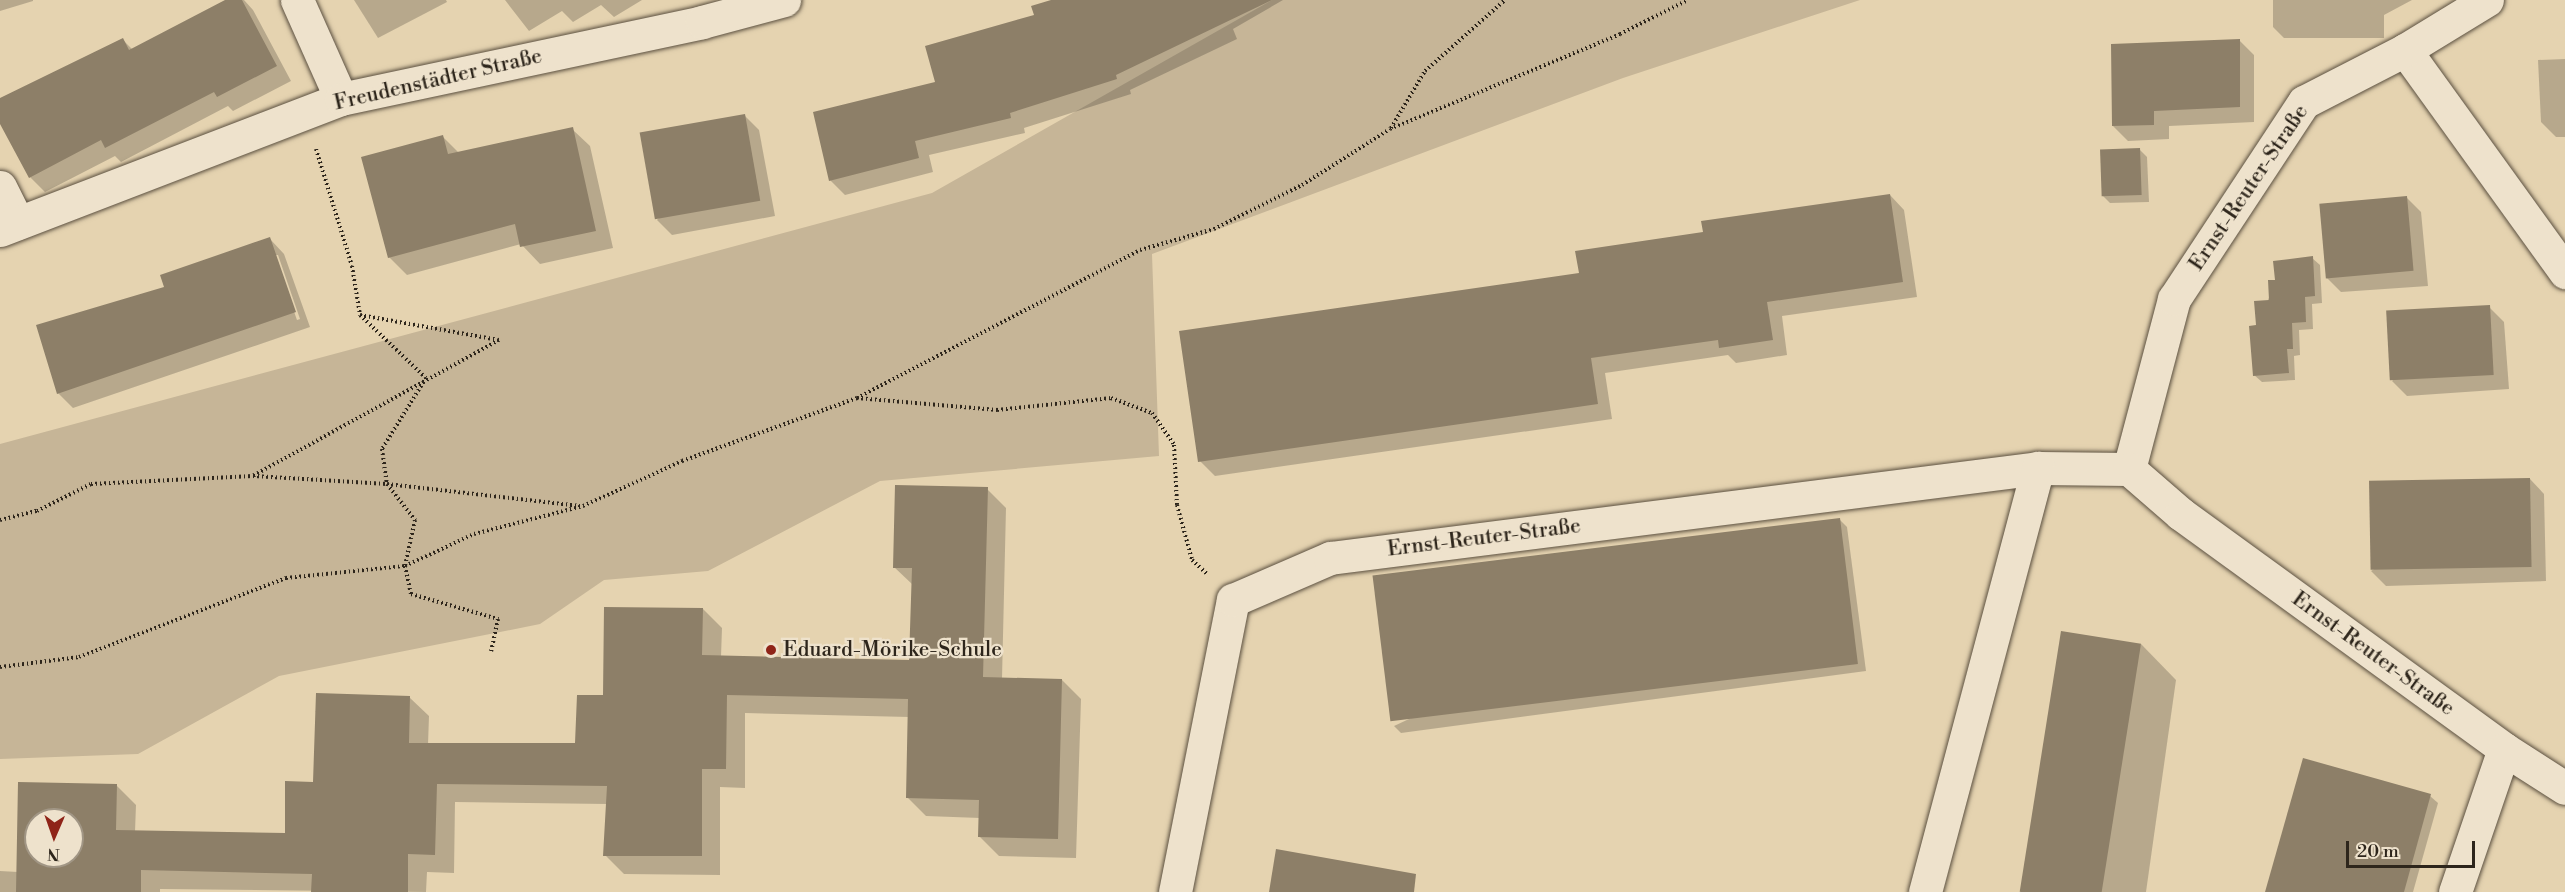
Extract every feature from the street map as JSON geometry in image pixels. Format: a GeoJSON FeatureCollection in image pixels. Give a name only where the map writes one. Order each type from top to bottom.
{"type":"FeatureCollection","features":[{"type":"Feature","properties":{"kind":"street"},"geometry":{"type":"LineString","coordinates":[[297,0],[341,99]]}},
{"type":"Feature","properties":{"kind":"street","name":"Freudenstädter Straße"},"geometry":{"type":"LineString","coordinates":[[9,227],[341,99],[702,22],[784,0]]}},
{"type":"Feature","properties":{"kind":"street","name":"Ernst-Reuter-Straße"},"geometry":{"type":"LineString","coordinates":[[2128,469],[2174,299],[2304,102],[2404,50],[2487,0]]}},
{"type":"Feature","properties":{"kind":"street"},"geometry":{"type":"LineString","coordinates":[[2404,50],[2565,272]]}},
{"type":"Feature","properties":{"kind":"street"},"geometry":{"type":"LineString","coordinates":[[0,187],[9,227]]}},
{"type":"Feature","properties":{"kind":"street"},"geometry":{"type":"LineString","coordinates":[[1925,892],[2038,468]]}},
{"type":"Feature","properties":{"kind":"street","name":"Ernst-Reuter-Straße"},"geometry":{"type":"LineString","coordinates":[[1233,600],[1330,558],[2038,468],[2128,469],[2181,514],[2504,749],[2565,788]]}},
{"type":"Feature","properties":{"kind":"street"},"geometry":{"type":"LineString","coordinates":[[1174,892],[1233,600]]}},
{"type":"Feature","properties":{"kind":"street"},"geometry":{"type":"LineString","coordinates":[[2455,892],[2504,749]]}},
{"type":"Feature","properties":{"kind":"path"},"geometry":{"type":"LineString","coordinates":[[1390,129],[1425,71],[1504,0]]}},
{"type":"Feature","properties":{"kind":"path"},"geometry":{"type":"LineString","coordinates":[[0,667],[79,657],[286,578],[405,566],[474,534],[583,506],[682,461],[857,398],[1140,250],[1214,229],[1302,185],[1390,129],[1620,34],[1688,0]]}},
{"type":"Feature","properties":{"kind":"path"},"geometry":{"type":"LineString","coordinates":[[305,114],[352,266],[360,315],[426,378]]}},
{"type":"Feature","properties":{"kind":"path"},"geometry":{"type":"LineString","coordinates":[[253,476],[426,378],[499,340],[360,315]]}},
{"type":"Feature","properties":{"kind":"path"},"geometry":{"type":"LineString","coordinates":[[426,378],[382,449],[387,484],[415,520],[405,566],[411,594],[498,619],[491,651]]}},
{"type":"Feature","properties":{"kind":"path"},"geometry":{"type":"LineString","coordinates":[[857,398],[997,410],[1111,398],[1152,413],[1174,445],[1177,505],[1192,560],[1233,600]]}},
{"type":"Feature","properties":{"kind":"path"},"geometry":{"type":"LineString","coordinates":[[0,520],[37,511],[91,484],[253,476],[387,484],[583,506]]}},
{"type":"Feature","properties":{"kind":"shaded area"},"geometry":{"type":"Polygon","coordinates":[[[1272,0],[1860,0],[1623,78],[1152,254],[1159,456],[880,481],[708,571],[604,580],[540,624],[279,676],[138,754],[0,759],[0,444],[932,193],[1272,0]]]}},
{"type":"Feature","properties":{"kind":"building"},"geometry":{"type":"Polygon","coordinates":[[[225,0],[242,0],[277,66],[217,97],[214,92],[105,148],[101,140],[29,178],[0,124],[0,98],[123,38],[129,50],[225,0]]]}},
{"type":"Feature","properties":{"kind":"building"},"geometry":{"type":"Polygon","coordinates":[[[1051,0],[1272,0],[1116,75],[1117,79],[1010,113],[1011,118],[915,141],[919,158],[829,181],[813,112],[935,82],[925,46],[1034,15],[1031,6],[1051,0]]]}},
{"type":"Feature","properties":{"kind":"building"},"geometry":{"type":"Polygon","coordinates":[[[2240,39],[2240,107],[2154,111],[2154,125],[2112,126],[2111,44],[2240,39]]]}},
{"type":"Feature","properties":{"kind":"building"},"geometry":{"type":"Polygon","coordinates":[[[745,114],[760,201],[655,219],[640,133],[745,114]]]}},
{"type":"Feature","properties":{"kind":"building"},"geometry":{"type":"Polygon","coordinates":[[[573,127],[596,231],[520,247],[515,224],[388,258],[361,157],[443,135],[448,154],[573,127]]]}},
{"type":"Feature","properties":{"kind":"building"},"geometry":{"type":"Polygon","coordinates":[[[2140,148],[2142,195],[2102,196],[2100,149],[2140,148]]]}},
{"type":"Feature","properties":{"kind":"building"},"geometry":{"type":"Polygon","coordinates":[[[1890,194],[1903,282],[1767,302],[1773,340],[1719,348],[1718,340],[1591,358],[1598,404],[1198,462],[1179,331],[1579,273],[1575,251],[1703,232],[1701,221],[1890,194]]]}},
{"type":"Feature","properties":{"kind":"building"},"geometry":{"type":"Polygon","coordinates":[[[2407,196],[2414,271],[2326,278],[2319,204],[2407,196]]]}},
{"type":"Feature","properties":{"kind":"building"},"geometry":{"type":"Polygon","coordinates":[[[270,237],[296,312],[57,394],[36,325],[164,287],[160,275],[270,237]]]}},
{"type":"Feature","properties":{"kind":"building"},"geometry":{"type":"Polygon","coordinates":[[[2313,256],[2315,296],[2305,297],[2306,322],[2292,323],[2293,349],[2287,349],[2289,373],[2253,376],[2249,326],[2256,325],[2254,301],[2269,300],[2268,280],[2275,280],[2273,261],[2313,256]]]}},
{"type":"Feature","properties":{"kind":"building"},"geometry":{"type":"Polygon","coordinates":[[[2490,305],[2494,375],[2390,380],[2386,310],[2490,305]]]}},
{"type":"Feature","properties":{"kind":"building"},"geometry":{"type":"Polygon","coordinates":[[[2530,478],[2532,567],[2371,570],[2369,481],[2530,478]]]}},
{"type":"Feature","properties":{"kind":"building"},"geometry":{"type":"Polygon","coordinates":[[[895,485],[988,487],[983,677],[1062,679],[1058,839],[978,837],[979,800],[906,798],[908,699],[727,695],[726,769],[702,769],[702,856],[603,856],[607,786],[437,784],[435,855],[408,854],[408,892],[311,892],[312,874],[141,870],[141,892],[16,892],[18,782],[117,784],[116,830],[285,833],[285,781],[313,782],[316,693],[410,696],[409,743],[575,743],[577,695],[603,695],[604,607],[703,608],[702,655],[909,660],[912,568],[893,568],[895,485]]]}},
{"type":"Feature","properties":{"kind":"building"},"geometry":{"type":"Polygon","coordinates":[[[1840,518],[1858,664],[1390,721],[1373,575],[1840,518]]]}},
{"type":"Feature","properties":{"kind":"building"},"geometry":{"type":"Polygon","coordinates":[[[2061,631],[2141,644],[2102,892],[2020,892],[2061,631]]]}},
{"type":"Feature","properties":{"kind":"building"},"geometry":{"type":"Polygon","coordinates":[[[2303,758],[2431,794],[2404,892],[2265,892],[2303,758]]]}},
{"type":"Feature","properties":{"kind":"building"},"geometry":{"type":"Polygon","coordinates":[[[1276,849],[1416,874],[1414,892],[1269,892],[1276,849]]]}},
{"type":"Feature","properties":{"kind":"place","name":"Eduard-Mörike-Schule"},"geometry":{"type":"Point","coordinates":[771,650]}}]}
